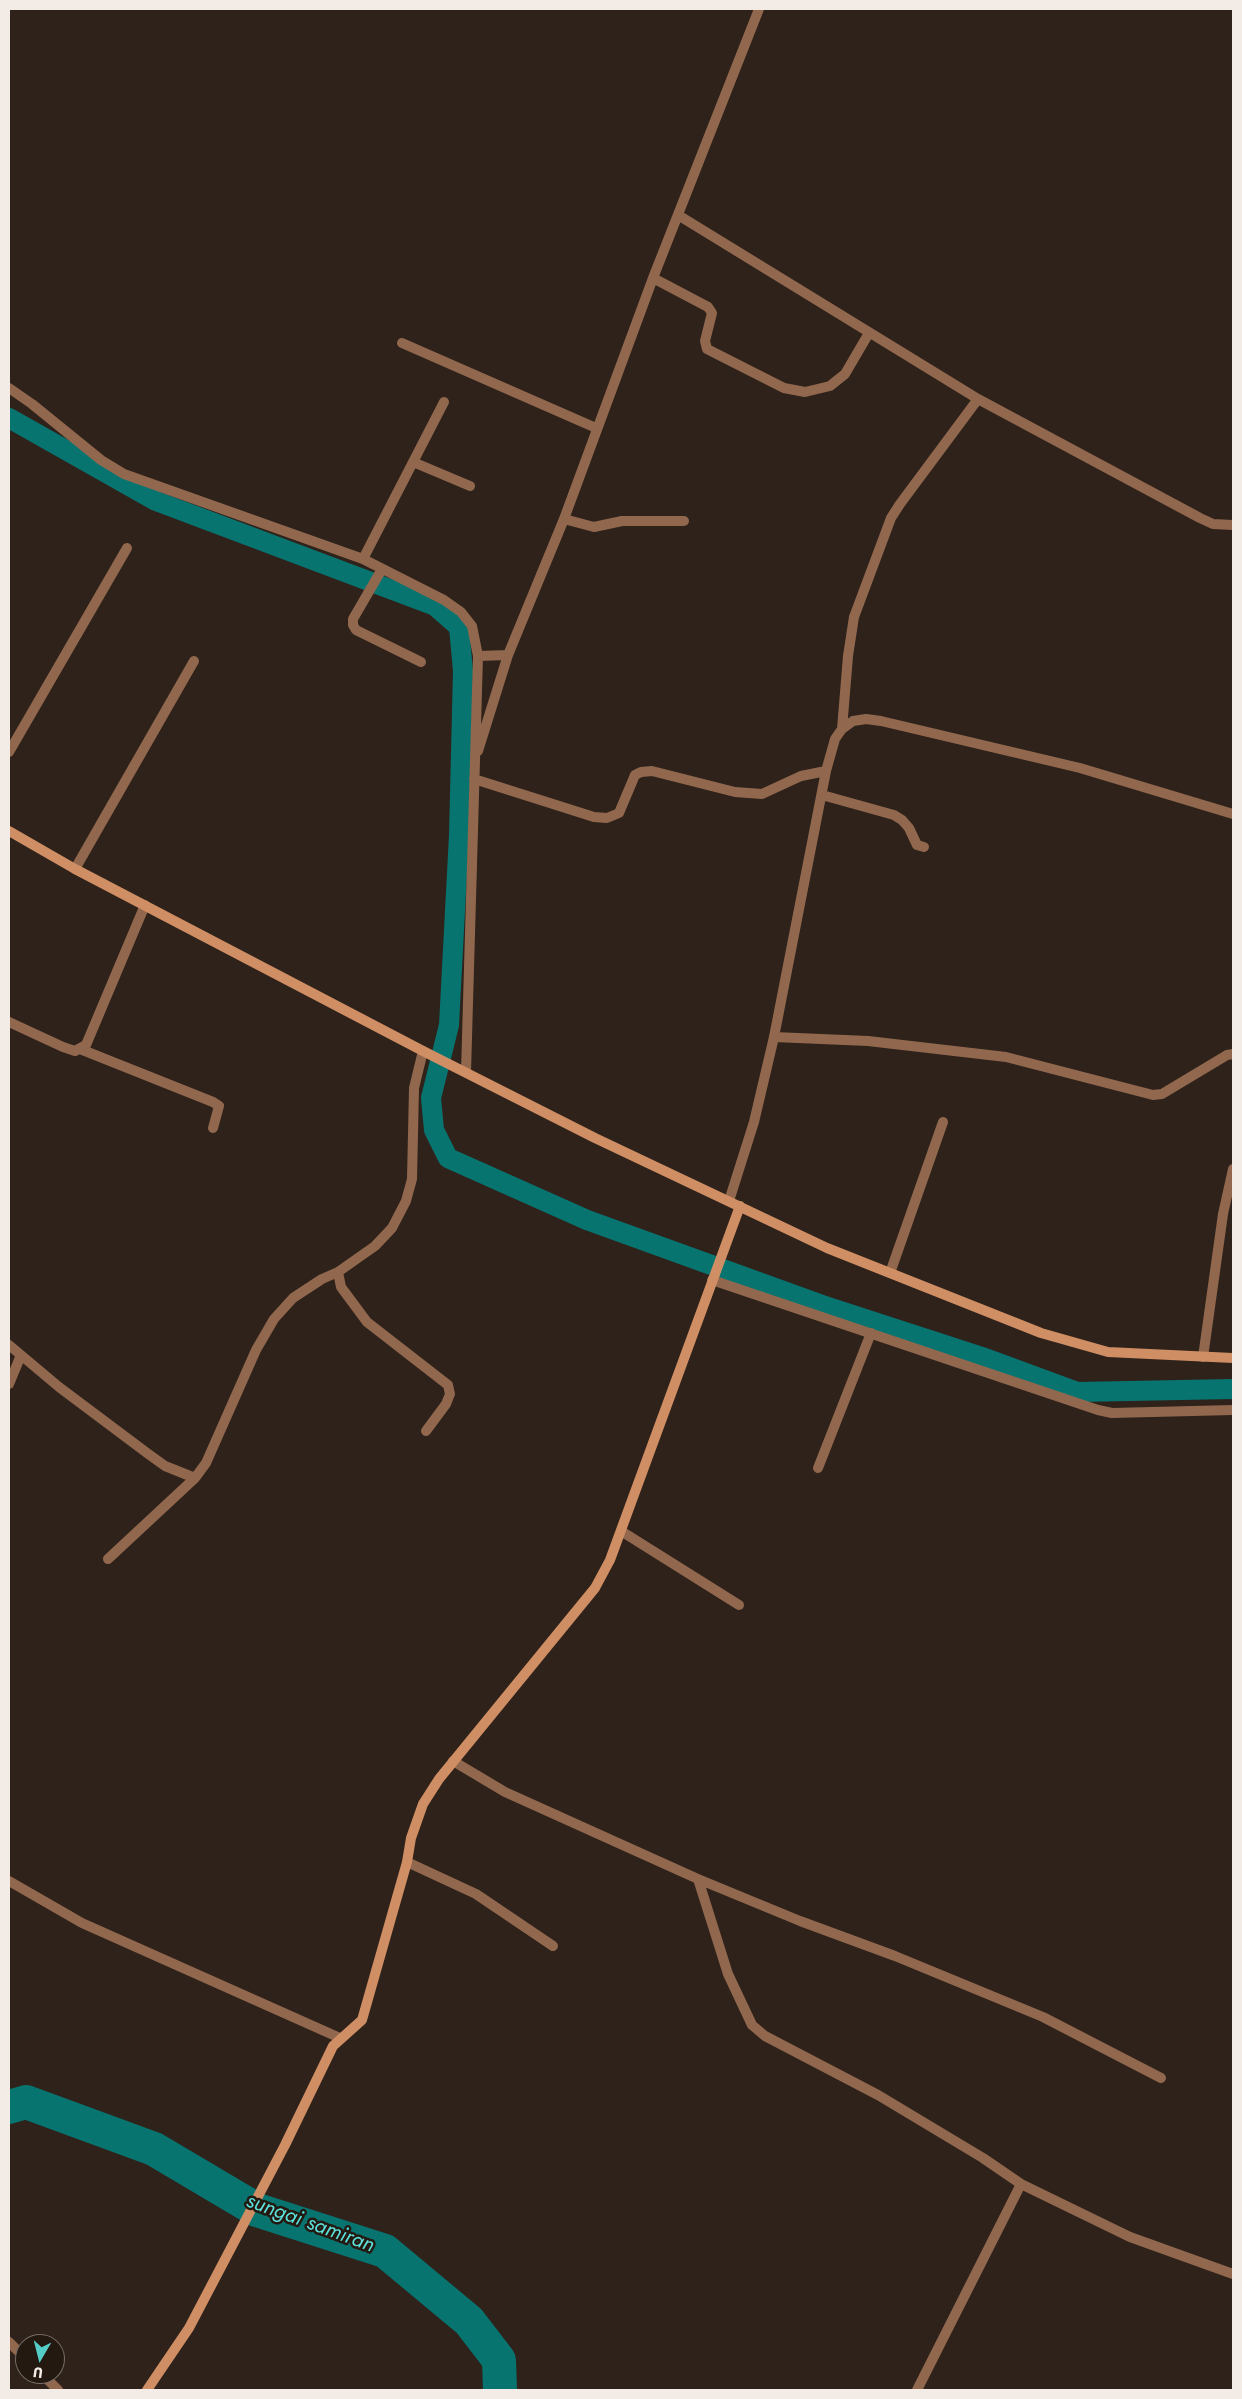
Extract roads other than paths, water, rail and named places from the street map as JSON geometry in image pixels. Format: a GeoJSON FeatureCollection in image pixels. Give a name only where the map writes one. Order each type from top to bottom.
{"type":"FeatureCollection","features":[{"type":"Feature","properties":{"kind":"main road"},"geometry":{"type":"LineString","coordinates":[[9,831],[75,869],[423,1051],[595,1138],[827,1248],[1041,1333],[1108,1352],[1233,1358]]}},
{"type":"Feature","properties":{"kind":"main road"},"geometry":{"type":"LineString","coordinates":[[147,2390],[189,2328],[285,2145],[333,2046],[340,2038],[359,2024],[366,2012],[407,1862],[411,1838],[423,1804],[438,1779],[594,1588],[610,1560],[740,1206]]}},
{"type":"Feature","properties":{"kind":"street"},"geometry":{"type":"LineString","coordinates":[[474,764],[508,655],[564,519],[596,428],[653,278],[759,9]]}},
{"type":"Feature","properties":{"kind":"street"},"geometry":{"type":"LineString","coordinates":[[678,215],[978,399],[1212,524],[1233,525]]}},
{"type":"Feature","properties":{"kind":"street"},"geometry":{"type":"LineString","coordinates":[[653,278],[708,307],[711,317],[704,341],[706,349],[784,388],[805,392],[830,386],[845,374],[869,333]]}},
{"type":"Feature","properties":{"kind":"street"},"geometry":{"type":"LineString","coordinates":[[402,343],[596,428]]}},
{"type":"Feature","properties":{"kind":"street"},"geometry":{"type":"LineString","coordinates":[[9,388],[32,404],[101,460],[124,474],[363,559],[380,571],[444,600],[461,612],[472,626],[478,656],[466,1072]]}},
{"type":"Feature","properties":{"kind":"street"},"geometry":{"type":"LineString","coordinates":[[842,729],[848,656],[854,617],[892,518],[900,504],[978,399]]}},
{"type":"Feature","properties":{"kind":"street"},"geometry":{"type":"LineString","coordinates":[[363,559],[444,402]]}},
{"type":"Feature","properties":{"kind":"street"},"geometry":{"type":"LineString","coordinates":[[413,462],[470,486]]}},
{"type":"Feature","properties":{"kind":"street"},"geometry":{"type":"LineString","coordinates":[[564,519],[594,528],[622,521],[684,521]]}},
{"type":"Feature","properties":{"kind":"street"},"geometry":{"type":"LineString","coordinates":[[9,752],[127,548]]}},
{"type":"Feature","properties":{"kind":"street"},"geometry":{"type":"LineString","coordinates":[[380,571],[352,624],[356,630],[422,662]]}},
{"type":"Feature","properties":{"kind":"street"},"geometry":{"type":"LineString","coordinates":[[478,656],[508,655]]}},
{"type":"Feature","properties":{"kind":"street"},"geometry":{"type":"LineString","coordinates":[[75,869],[194,661]]}},
{"type":"Feature","properties":{"kind":"street"},"geometry":{"type":"LineString","coordinates":[[729,1201],[754,1122],[774,1037],[826,770],[834,739],[842,729],[853,721],[866,719],[881,721],[1080,768],[1233,814]]}},
{"type":"Feature","properties":{"kind":"street"},"geometry":{"type":"LineString","coordinates":[[474,779],[594,817],[613,818],[619,813],[635,775],[641,772],[652,771],[735,792],[762,794],[795,778],[826,770]]}},
{"type":"Feature","properties":{"kind":"street"},"geometry":{"type":"LineString","coordinates":[[822,795],[894,815],[909,828],[917,845],[924,847]]}},
{"type":"Feature","properties":{"kind":"street"},"geometry":{"type":"LineString","coordinates":[[9,1022],[62,1047],[75,1051],[83,1047],[145,905]]}},
{"type":"Feature","properties":{"kind":"street"},"geometry":{"type":"LineString","coordinates":[[774,1037],[868,1041],[1006,1057],[1153,1095],[1162,1094],[1227,1055],[1233,1054]]}},
{"type":"Feature","properties":{"kind":"street"},"geometry":{"type":"LineString","coordinates":[[83,1047],[214,1102],[219,1106],[213,1128]]}},
{"type":"Feature","properties":{"kind":"street"},"geometry":{"type":"LineString","coordinates":[[108,1559],[195,1478],[206,1463],[256,1350],[274,1319],[293,1298],[322,1279],[338,1272],[381,1240],[392,1228],[406,1201],[412,1179],[414,1088],[423,1051]]}},
{"type":"Feature","properties":{"kind":"street"},"geometry":{"type":"LineString","coordinates":[[890,1273],[944,1122]]}},
{"type":"Feature","properties":{"kind":"street"},"geometry":{"type":"LineString","coordinates":[[1203,1357],[1223,1214],[1233,1169]]}},
{"type":"Feature","properties":{"kind":"street"},"geometry":{"type":"LineString","coordinates":[[338,1272],[341,1287],[367,1322],[448,1385],[450,1394],[446,1404],[426,1431]]}},
{"type":"Feature","properties":{"kind":"street"},"geometry":{"type":"LineString","coordinates":[[712,1280],[1098,1410],[1112,1412],[1233,1410]]}},
{"type":"Feature","properties":{"kind":"street"},"geometry":{"type":"LineString","coordinates":[[818,1468],[871,1333]]}},
{"type":"Feature","properties":{"kind":"street"},"geometry":{"type":"LineString","coordinates":[[9,1345],[59,1388],[164,1466],[195,1478]]}},
{"type":"Feature","properties":{"kind":"street"},"geometry":{"type":"LineString","coordinates":[[9,1384],[20,1355]]}},
{"type":"Feature","properties":{"kind":"street"},"geometry":{"type":"LineString","coordinates":[[621,1531],[739,1605]]}},
{"type":"Feature","properties":{"kind":"street"},"geometry":{"type":"LineString","coordinates":[[453,1762],[505,1792],[698,1879],[800,1921],[895,1956],[1042,2017],[1161,2078]]}},
{"type":"Feature","properties":{"kind":"street"},"geometry":{"type":"LineString","coordinates":[[407,1862],[476,1894],[553,1946]]}},
{"type":"Feature","properties":{"kind":"street"},"geometry":{"type":"LineString","coordinates":[[698,1879],[728,1974],[752,2025],[765,2036],[878,2095],[983,2158],[1021,2184],[1130,2237],[1233,2274]]}},
{"type":"Feature","properties":{"kind":"street"},"geometry":{"type":"LineString","coordinates":[[9,1881],[82,1923],[340,2038]]}},
{"type":"Feature","properties":{"kind":"street"},"geometry":{"type":"LineString","coordinates":[[917,2390],[1021,2184]]}},
{"type":"Feature","properties":{"kind":"waterway"},"geometry":{"type":"LineString","coordinates":[[9,418],[156,501],[435,606],[459,627],[463,671],[459,835],[449,1025],[431,1098],[434,1130],[448,1158],[587,1220],[822,1305],[982,1357],[1077,1392],[1233,1389]]}},
{"type":"Feature","properties":{"kind":"waterway","name":"sungai samiran"},"geometry":{"type":"LineString","coordinates":[[9,2107],[26,2102],[154,2149],[257,2210],[385,2251],[469,2321],[499,2360],[500,2390]]}}]}
